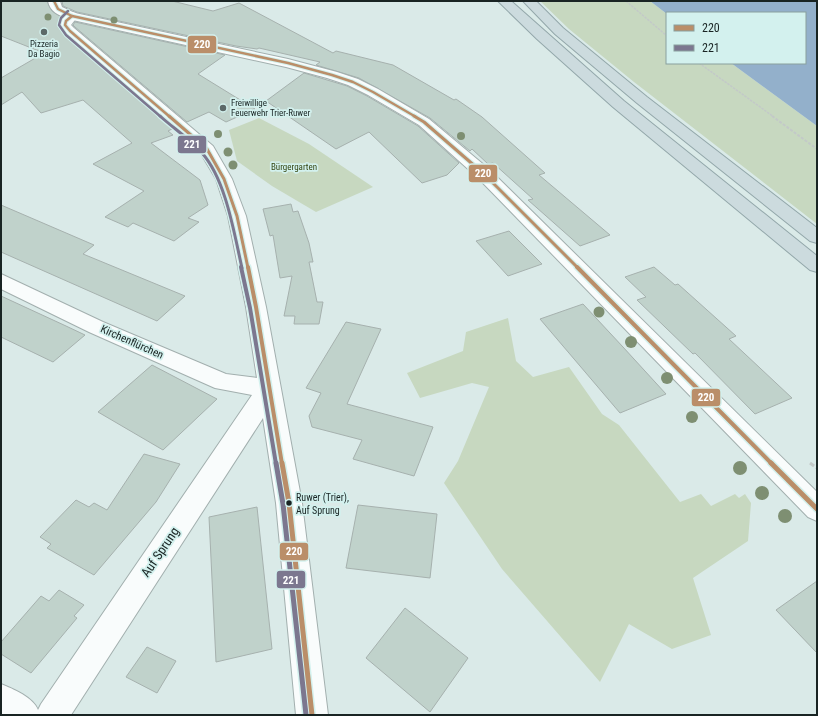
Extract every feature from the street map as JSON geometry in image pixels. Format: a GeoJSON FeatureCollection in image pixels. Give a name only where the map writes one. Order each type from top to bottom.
{"type":"FeatureCollection","features":[{"type":"Feature","properties":{"kind":"highway"},"geometry":{"type":"LineString","coordinates":[[504,1],[542,37],[616,102],[817,266]]}},
{"type":"Feature","properties":{"kind":"highway"},"geometry":{"type":"LineString","coordinates":[[529,1],[559,31],[642,100],[817,237]]}},
{"type":"Feature","properties":{"kind":"street"},"geometry":{"type":"LineString","coordinates":[[54,1],[54,5],[57,9],[72,16],[332,74],[373,92],[424,122],[484,174],[817,509]]}},
{"type":"Feature","properties":{"kind":"street"},"geometry":{"type":"LineString","coordinates":[[72,16],[66,21],[65,25],[70,31],[207,149],[224,179],[237,216],[248,265],[289,503],[312,715]]}},
{"type":"Feature","properties":{"kind":"street","name":"Kirchenflürchen"},"geometry":{"type":"LineString","coordinates":[[1,281],[96,327],[223,382],[269,389]]}},
{"type":"Feature","properties":{"kind":"street","name":"Auf Sprung"},"geometry":{"type":"LineString","coordinates":[[52,715],[269,389]]}},
{"type":"Feature","properties":{"kind":"street"},"geometry":{"type":"LineString","coordinates":[[1,700],[24,715]]}},
{"type":"Feature","properties":{"kind":"path"},"geometry":{"type":"LineString","coordinates":[[626,1],[666,35]]}},
{"type":"Feature","properties":{"kind":"path"},"geometry":{"type":"LineString","coordinates":[[700,64],[817,149]]}},
{"type":"Feature","properties":{"kind":"green space"},"geometry":{"type":"Polygon","coordinates":[[[540,1],[650,1],[666,13],[666,64],[732,64],[817,126],[817,224],[634,82],[569,29],[540,1]]]}},
{"type":"Feature","properties":{"kind":"green space","name":"Bürgergarten"},"geometry":{"type":"Polygon","coordinates":[[[259,118],[309,144],[373,187],[316,212],[272,186],[237,161],[229,130],[259,118]]]}},
{"type":"Feature","properties":{"kind":"green space"},"geometry":{"type":"Polygon","coordinates":[[[508,318],[516,361],[533,377],[569,367],[602,414],[619,425],[680,502],[701,494],[711,506],[735,494],[739,498],[745,494],[751,503],[748,541],[693,578],[711,635],[672,649],[629,624],[600,682],[502,569],[444,483],[458,461],[489,387],[472,383],[420,398],[407,373],[463,351],[466,332],[508,318]]]}},
{"type":"Feature","properties":{"kind":"water"},"geometry":{"type":"Polygon","coordinates":[[[650,1],[817,1],[817,126],[732,64],[806,64],[806,12],[666,12],[666,13],[650,1]]]}},
{"type":"Feature","properties":{"kind":"building"},"geometry":{"type":"Polygon","coordinates":[[[1,1],[47,1],[52,11],[61,17],[58,26],[65,35],[172,129],[168,131],[173,135],[151,143],[200,180],[208,205],[188,218],[199,222],[174,241],[133,223],[128,227],[105,217],[144,191],[93,164],[132,143],[83,100],[41,113],[22,92],[1,105],[1,78],[44,53],[1,36],[1,1]]]}},
{"type":"Feature","properties":{"kind":"building"},"geometry":{"type":"Polygon","coordinates":[[[62,1],[172,1],[213,11],[239,3],[333,53],[336,51],[393,65],[454,100],[456,99],[482,117],[545,173],[539,175],[610,235],[580,246],[528,200],[533,199],[493,163],[488,164],[472,149],[470,151],[430,118],[359,78],[316,65],[320,62],[259,48],[236,46],[77,12],[63,6],[62,1]]]}},
{"type":"Feature","properties":{"kind":"building"},"geometry":{"type":"Polygon","coordinates":[[[75,22],[225,55],[198,74],[255,109],[226,122],[209,112],[187,122],[75,27],[73,25],[75,22]]]}},
{"type":"Feature","properties":{"kind":"building"},"geometry":{"type":"Polygon","coordinates":[[[304,73],[347,86],[367,96],[418,126],[459,163],[447,175],[422,183],[369,132],[336,149],[266,101],[304,73]]]}},
{"type":"Feature","properties":{"kind":"building"},"geometry":{"type":"Polygon","coordinates":[[[291,204],[293,212],[298,211],[309,243],[313,262],[309,262],[317,302],[323,302],[319,324],[294,324],[295,316],[284,316],[292,276],[280,278],[273,235],[270,236],[263,209],[291,204]]]}},
{"type":"Feature","properties":{"kind":"building"},"geometry":{"type":"Polygon","coordinates":[[[1,205],[94,245],[83,254],[185,296],[157,321],[1,252],[1,205]]]}},
{"type":"Feature","properties":{"kind":"building"},"geometry":{"type":"Polygon","coordinates":[[[509,231],[542,264],[508,276],[476,241],[509,231]]]}},
{"type":"Feature","properties":{"kind":"building"},"geometry":{"type":"Polygon","coordinates":[[[654,267],[675,285],[678,284],[736,336],[729,339],[792,398],[755,414],[695,353],[693,354],[637,300],[646,297],[625,277],[654,267]]]}},
{"type":"Feature","properties":{"kind":"building"},"geometry":{"type":"Polygon","coordinates":[[[1,296],[85,335],[53,362],[1,337],[1,296]]]}},
{"type":"Feature","properties":{"kind":"building"},"geometry":{"type":"Polygon","coordinates":[[[583,304],[666,394],[620,413],[540,319],[583,304]]]}},
{"type":"Feature","properties":{"kind":"building"},"geometry":{"type":"Polygon","coordinates":[[[346,322],[381,329],[347,404],[433,427],[414,476],[353,459],[362,440],[312,427],[309,416],[321,393],[306,388],[346,322]]]}},
{"type":"Feature","properties":{"kind":"building"},"geometry":{"type":"Polygon","coordinates":[[[152,365],[217,399],[163,450],[98,412],[152,365]]]}},
{"type":"Feature","properties":{"kind":"building"},"geometry":{"type":"Polygon","coordinates":[[[144,454],[180,464],[156,502],[94,575],[47,548],[51,544],[40,537],[76,500],[89,507],[94,503],[107,510],[144,454]]]}},
{"type":"Feature","properties":{"kind":"building"},"geometry":{"type":"Polygon","coordinates":[[[358,505],[437,514],[430,578],[346,568],[358,505]]]}},
{"type":"Feature","properties":{"kind":"building"},"geometry":{"type":"Polygon","coordinates":[[[257,507],[272,649],[216,662],[209,517],[257,507]]]}},
{"type":"Feature","properties":{"kind":"building"},"geometry":{"type":"Polygon","coordinates":[[[817,581],[817,653],[776,610],[817,581]]]}},
{"type":"Feature","properties":{"kind":"building"},"geometry":{"type":"Polygon","coordinates":[[[59,590],[84,605],[74,616],[77,618],[31,673],[1,654],[1,642],[41,596],[49,601],[59,590]]]}},
{"type":"Feature","properties":{"kind":"building"},"geometry":{"type":"Polygon","coordinates":[[[405,608],[468,658],[430,712],[366,658],[405,608]]]}},
{"type":"Feature","properties":{"kind":"building"},"geometry":{"type":"Polygon","coordinates":[[[147,647],[176,661],[157,693],[126,677],[147,647]]]}},
{"type":"Feature","properties":{"kind":"transit line","name":"220"},"geometry":{"type":"LineString","coordinates":[[54,1],[58,9],[72,16],[288,63],[332,75],[353,82],[373,92],[424,122],[484,174],[817,509]]}},
{"type":"Feature","properties":{"kind":"transit line","name":"221"},"geometry":{"type":"LineString","coordinates":[[68,11],[61,18],[59,25],[66,35],[202,153],[219,181],[231,218],[250,308],[283,504],[306,715]]}},
{"type":"Feature","properties":{"kind":"transit line","name":"220"},"geometry":{"type":"LineString","coordinates":[[72,16],[66,21],[65,25],[70,31],[207,149],[224,179],[237,216],[256,307],[289,503],[312,715]]}},
{"type":"Feature","properties":{"kind":"place","name":"Pizzeria Da Bagio"},"geometry":{"type":"Point","coordinates":[44,32]}},
{"type":"Feature","properties":{"kind":"place","name":"Freiwillige Feuerwehr Trier-Ruwer"},"geometry":{"type":"Point","coordinates":[223,108]}},
{"type":"Feature","properties":{"kind":"place","name":"Ruwer (Trier), Auf Sprung"},"geometry":{"type":"Point","coordinates":[289,503]}}]}
